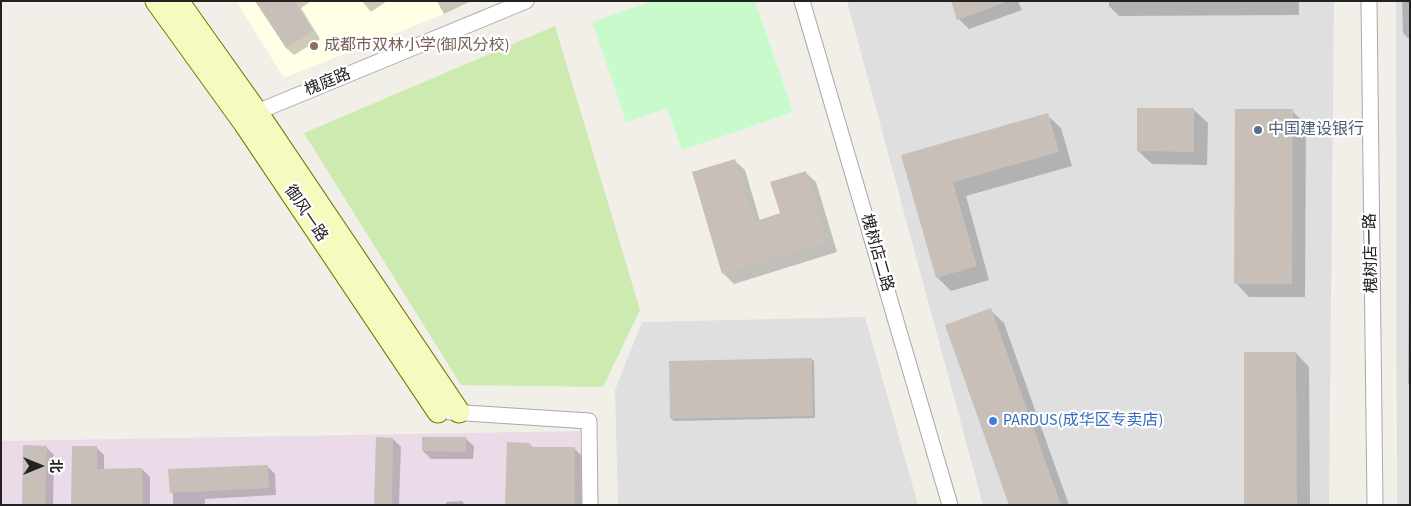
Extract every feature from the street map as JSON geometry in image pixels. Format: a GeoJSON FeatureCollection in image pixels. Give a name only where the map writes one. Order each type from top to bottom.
{"type":"FeatureCollection","features":[{"type":"Feature","properties":{"kind":"main road","name":"御风一路"},"geometry":{"type":"LineString","coordinates":[[156,1],[251,118]]}},
{"type":"Feature","properties":{"kind":"main road","name":"御风一路"},"geometry":{"type":"LineString","coordinates":[[178,1],[251,118],[448,412]]}},
{"type":"Feature","properties":{"kind":"street","name":"槐庭路"},"geometry":{"type":"LineString","coordinates":[[251,118],[526,1]]}},
{"type":"Feature","properties":{"kind":"street","name":"槐树店二路"},"geometry":{"type":"LineString","coordinates":[[802,1],[950,505]]}},
{"type":"Feature","properties":{"kind":"street","name":"槐树店一路"},"geometry":{"type":"LineString","coordinates":[[1369,1],[1375,505]]}},
{"type":"Feature","properties":{"kind":"street","name":"御风一路"},"geometry":{"type":"LineString","coordinates":[[448,412],[589,422],[590,505]]}},
{"type":"Feature","properties":{"kind":"shaded area","name":"成都市双林小学(御风分校)"},"geometry":{"type":"Polygon","coordinates":[[[236,1],[437,1],[444,14],[284,78],[236,1]]]}},
{"type":"Feature","properties":{"kind":"shaded area"},"geometry":{"type":"Polygon","coordinates":[[[437,1],[471,1],[444,14],[437,1]]]}},
{"type":"Feature","properties":{"kind":"shaded area"},"geometry":{"type":"Polygon","coordinates":[[[847,1],[1334,1],[1329,505],[983,505],[847,1]]]}},
{"type":"Feature","properties":{"kind":"shaded area"},"geometry":{"type":"Polygon","coordinates":[[[1396,1],[1410,1],[1410,505],[1397,505],[1396,1]]]}},
{"type":"Feature","properties":{"kind":"shaded area"},"geometry":{"type":"Polygon","coordinates":[[[865,317],[918,505],[618,505],[615,390],[642,322],[865,317]]]}},
{"type":"Feature","properties":{"kind":"shaded area"},"geometry":{"type":"Polygon","coordinates":[[[580,431],[581,505],[1,505],[1,441],[580,431]]]}},
{"type":"Feature","properties":{"kind":"green space"},"geometry":{"type":"Polygon","coordinates":[[[652,1],[755,1],[793,112],[682,150],[667,108],[626,122],[592,22],[652,1]]]}},
{"type":"Feature","properties":{"kind":"green space"},"geometry":{"type":"Polygon","coordinates":[[[555,26],[640,310],[603,387],[461,385],[304,133],[555,26]]]}},
{"type":"Feature","properties":{"kind":"building"},"geometry":{"type":"Polygon","coordinates":[[[255,1],[295,1],[313,31],[286,48],[255,1]]]}},
{"type":"Feature","properties":{"kind":"building"},"geometry":{"type":"Polygon","coordinates":[[[951,1],[1003,1],[1004,3],[957,20],[951,1]]]}},
{"type":"Feature","properties":{"kind":"building"},"geometry":{"type":"Polygon","coordinates":[[[1137,108],[1194,108],[1194,152],[1137,151],[1137,108]]]}},
{"type":"Feature","properties":{"kind":"building"},"geometry":{"type":"Polygon","coordinates":[[[1235,109],[1293,109],[1292,284],[1234,284],[1235,109]]]}},
{"type":"Feature","properties":{"kind":"building"},"geometry":{"type":"Polygon","coordinates":[[[1048,113],[1059,152],[953,182],[977,266],[936,278],[901,155],[1048,113]]]}},
{"type":"Feature","properties":{"kind":"building"},"geometry":{"type":"Polygon","coordinates":[[[735,159],[754,222],[780,213],[770,182],[806,171],[827,242],[722,274],[692,172],[735,159]]]}},
{"type":"Feature","properties":{"kind":"building"},"geometry":{"type":"Polygon","coordinates":[[[991,308],[1061,505],[1009,505],[945,325],[991,308]]]}},
{"type":"Feature","properties":{"kind":"building"},"geometry":{"type":"Polygon","coordinates":[[[1244,352],[1296,352],[1297,505],[1244,505],[1244,352]]]}},
{"type":"Feature","properties":{"kind":"building"},"geometry":{"type":"Polygon","coordinates":[[[812,358],[813,416],[670,419],[669,361],[812,358]]]}},
{"type":"Feature","properties":{"kind":"building"},"geometry":{"type":"Polygon","coordinates":[[[376,437],[393,438],[392,505],[374,505],[376,437]]]}},
{"type":"Feature","properties":{"kind":"building"},"geometry":{"type":"Polygon","coordinates":[[[422,437],[466,437],[466,452],[422,451],[422,437]]]}},
{"type":"Feature","properties":{"kind":"building"},"geometry":{"type":"Polygon","coordinates":[[[507,442],[530,443],[530,447],[575,447],[575,505],[505,505],[507,442]]]}},
{"type":"Feature","properties":{"kind":"building"},"geometry":{"type":"Polygon","coordinates":[[[23,445],[47,446],[45,505],[22,505],[23,445]]]}},
{"type":"Feature","properties":{"kind":"building"},"geometry":{"type":"Polygon","coordinates":[[[72,446],[97,446],[97,469],[142,468],[143,505],[71,505],[72,446]]]}},
{"type":"Feature","properties":{"kind":"building"},"geometry":{"type":"Polygon","coordinates":[[[268,465],[269,488],[170,493],[168,469],[268,465]]]}},
{"type":"Feature","properties":{"kind":"place","name":"成都市双林小学(御风分校)"},"geometry":{"type":"Point","coordinates":[314,46]}},
{"type":"Feature","properties":{"kind":"place","name":"中国建设银行"},"geometry":{"type":"Point","coordinates":[1258,130]}},
{"type":"Feature","properties":{"kind":"place","name":"PARDUS(成华区专卖店)"},"geometry":{"type":"Point","coordinates":[993,421]}}]}
